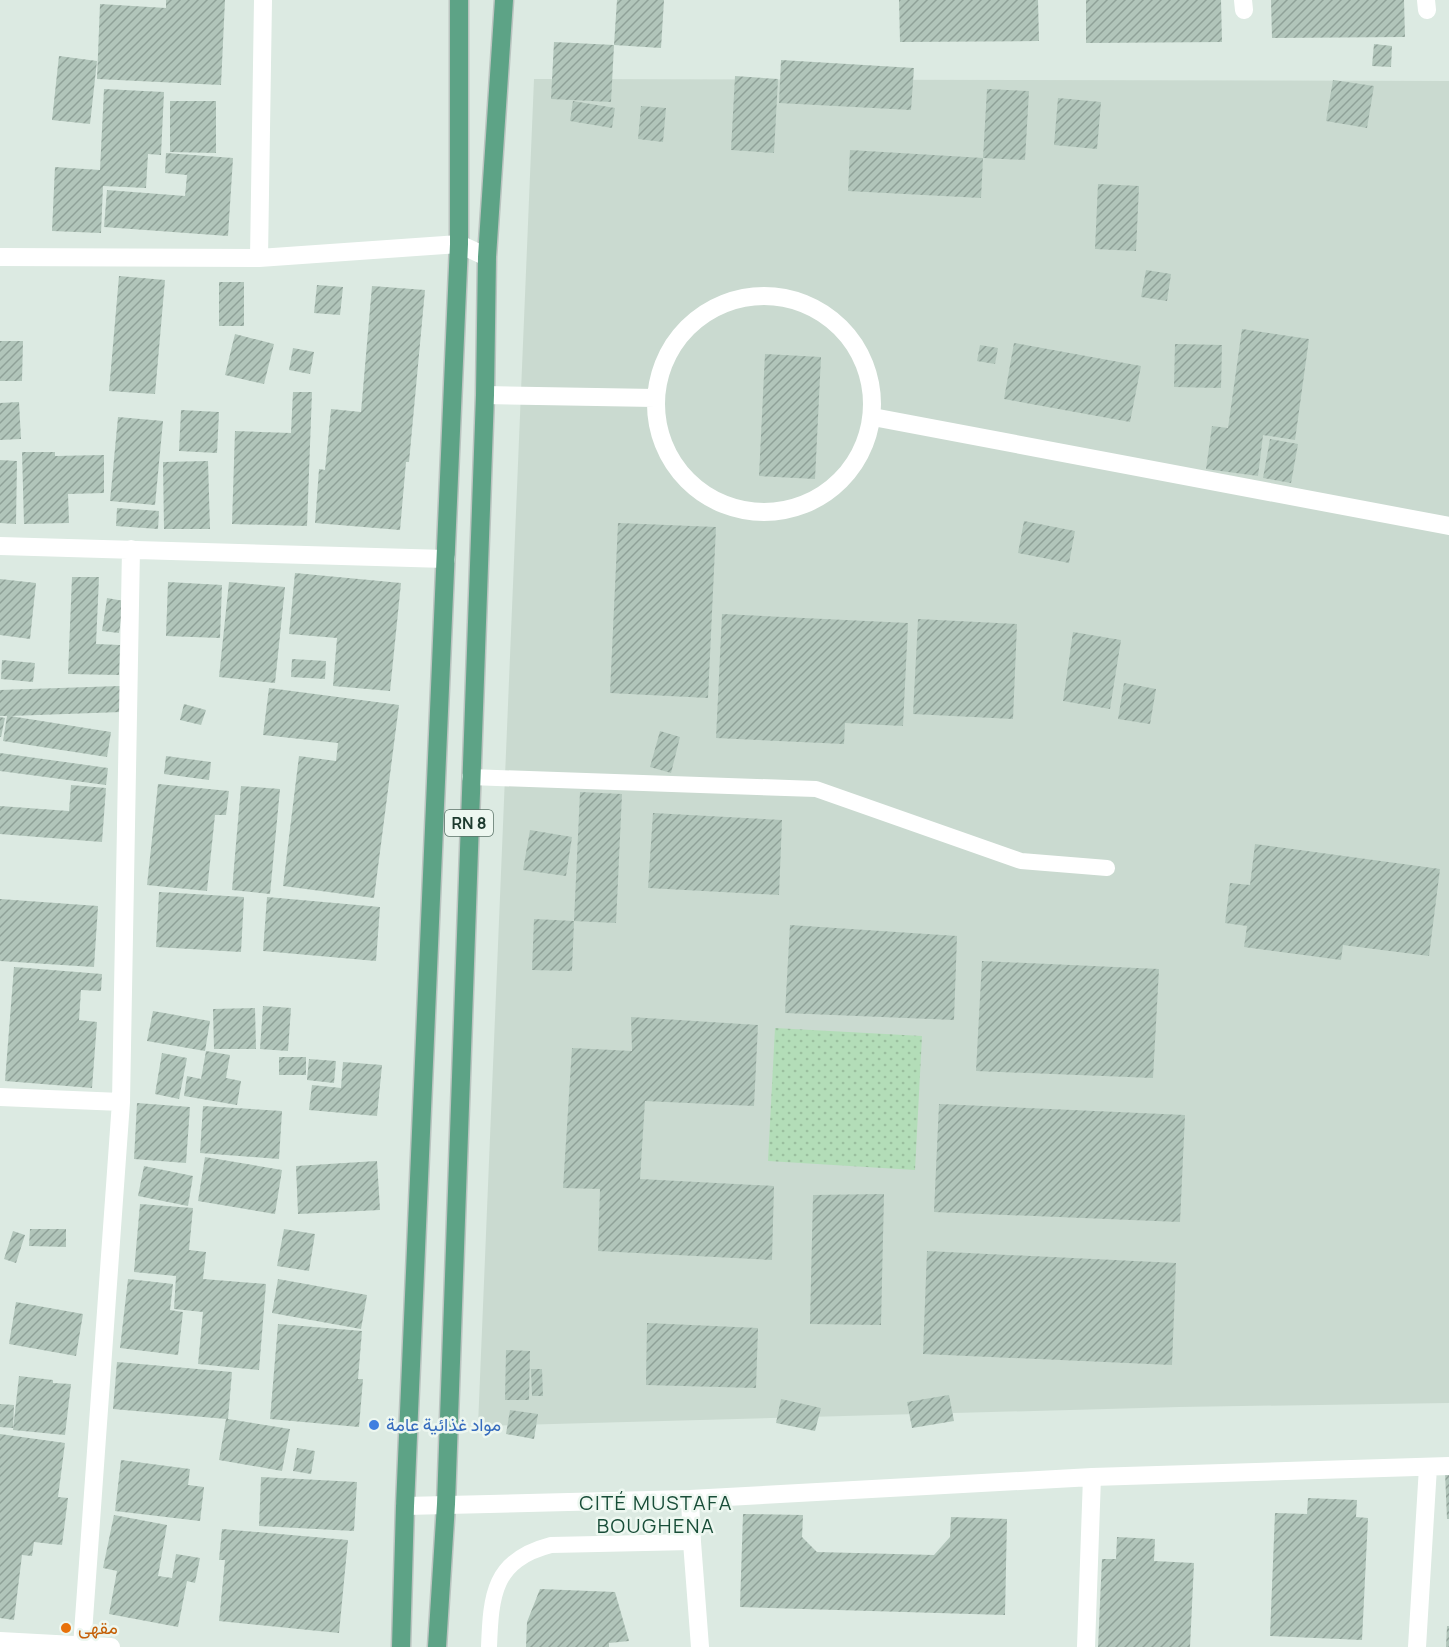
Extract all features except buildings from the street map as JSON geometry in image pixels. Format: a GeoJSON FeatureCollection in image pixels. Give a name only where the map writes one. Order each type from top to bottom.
{"type":"FeatureCollection","features":[{"type":"Feature","properties":{"kind":"main road","name":"RN 8"},"geometry":{"type":"LineString","coordinates":[[401,1647],[405,1506],[459,244],[459,0]]}},
{"type":"Feature","properties":{"kind":"main road","name":"RN 8"},"geometry":{"type":"LineString","coordinates":[[437,1647],[446,1504],[485,395],[487,257],[504,0]]}},
{"type":"Feature","properties":{"kind":"street"},"geometry":{"type":"LineString","coordinates":[[259,258],[263,0]]}},
{"type":"Feature","properties":{"kind":"street"},"geometry":{"type":"LineString","coordinates":[[0,257],[259,258],[459,244],[487,257]]}},
{"type":"Feature","properties":{"kind":"street"},"geometry":{"type":"LineString","coordinates":[[754,295],[793,299],[828,315],[856,344],[871,379],[873,417],[867,442],[848,475],[819,499],[784,512],[746,512],[704,496],[676,470],[659,435],[655,398],[665,358],[687,327],[718,305],[754,295]]}},
{"type":"Feature","properties":{"kind":"street"},"geometry":{"type":"LineString","coordinates":[[485,395],[655,398]]}},
{"type":"Feature","properties":{"kind":"street"},"geometry":{"type":"LineString","coordinates":[[873,417],[1449,526]]}},
{"type":"Feature","properties":{"kind":"street"},"geometry":{"type":"LineString","coordinates":[[0,546],[446,559]]}},
{"type":"Feature","properties":{"kind":"street"},"geometry":{"type":"LineString","coordinates":[[82,1646],[121,1102],[131,549]]}},
{"type":"Feature","properties":{"kind":"street"},"geometry":{"type":"LineString","coordinates":[[0,1097],[121,1102]]}},
{"type":"Feature","properties":{"kind":"street"},"geometry":{"type":"LineString","coordinates":[[405,1506],[690,1499],[1092,1477],[1449,1466]]}},
{"type":"Feature","properties":{"kind":"street"},"geometry":{"type":"LineString","coordinates":[[1417,1647],[1428,1467]]}},
{"type":"Feature","properties":{"kind":"street"},"geometry":{"type":"LineString","coordinates":[[1086,1647],[1092,1477]]}},
{"type":"Feature","properties":{"kind":"street"},"geometry":{"type":"LineString","coordinates":[[690,1499],[700,1647]]}},
{"type":"Feature","properties":{"kind":"street"},"geometry":{"type":"LineString","coordinates":[[0,1641],[111,1647]]}},
{"type":"Feature","properties":{"kind":"lane"},"geometry":{"type":"LineString","coordinates":[[470,777],[816,789],[1021,861],[1107,868]]}},
{"type":"Feature","properties":{"kind":"lane"},"geometry":{"type":"LineString","coordinates":[[489,1647],[492,1599],[498,1583],[507,1569],[520,1557],[535,1549],[551,1545],[692,1542]]}},
{"type":"Feature","properties":{"kind":"shaded area"},"geometry":{"type":"Polygon","coordinates":[[[534,79],[1449,81],[1449,1403],[1179,1407],[478,1426],[534,79]]]}},
{"type":"Feature","properties":{"kind":"green space"},"geometry":{"type":"Polygon","coordinates":[[[775,1028],[922,1036],[915,1170],[768,1161],[775,1028]]]}},
{"type":"Feature","properties":{"kind":"place","name":"مواد غذائية عامة"},"geometry":{"type":"Point","coordinates":[374,1425]}},
{"type":"Feature","properties":{"kind":"place","name":"مقهى"},"geometry":{"type":"Point","coordinates":[66,1628]}},
{"type":"Feature","properties":{"kind":"district","name":"CITÉ MUSTAFA BOUGHENA"},"geometry":{"type":"Point","coordinates":[656,1514]}}]}
